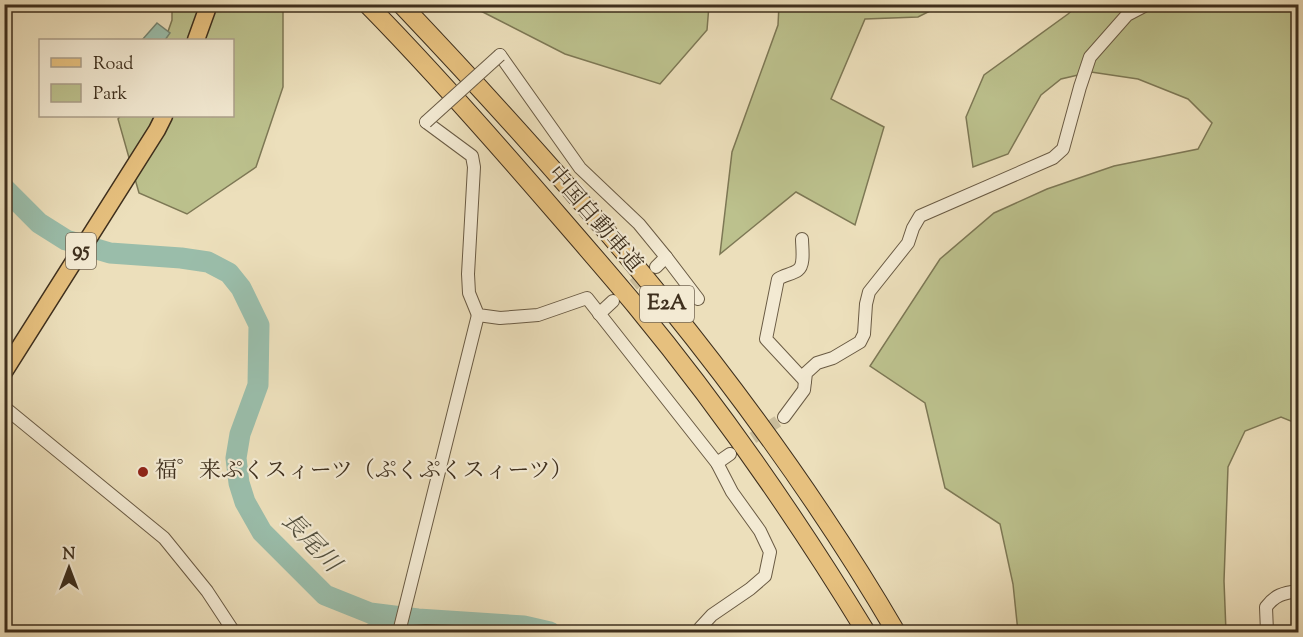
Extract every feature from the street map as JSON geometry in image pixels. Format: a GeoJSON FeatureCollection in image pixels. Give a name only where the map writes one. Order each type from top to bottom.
{"type":"FeatureCollection","features":[{"type":"Feature","properties":{"kind":"highway","name":"中国自動車道"},"geometry":{"type":"LineString","coordinates":[[367,4],[508,158],[637,306],[771,484],[822,560],[866,633]]}},
{"type":"Feature","properties":{"kind":"highway","name":"中国自動車道"},"geometry":{"type":"LineString","coordinates":[[401,4],[495,103],[558,174],[728,382],[844,548],[896,633]]}},
{"type":"Feature","properties":{"kind":"main road"},"geometry":{"type":"LineString","coordinates":[[196,39],[209,4]]}},
{"type":"Feature","properties":{"kind":"main road","name":"95"},"geometry":{"type":"LineString","coordinates":[[4,372],[161,123]]}},
{"type":"Feature","properties":{"kind":"street"},"geometry":{"type":"LineString","coordinates":[[784,417],[804,390],[806,373],[817,363],[833,358],[860,342],[864,334],[869,292],[908,243],[920,216],[1026,172],[1053,159],[1063,148],[1090,57],[1127,15],[1148,4]]}},
{"type":"Feature","properties":{"kind":"street"},"geometry":{"type":"LineString","coordinates":[[399,633],[478,315],[469,293],[468,274],[474,167],[472,156],[426,122],[500,55],[580,168],[639,224],[698,299]]}},
{"type":"Feature","properties":{"kind":"street"},"geometry":{"type":"LineString","coordinates":[[802,239],[801,266],[797,271],[778,279],[766,339],[805,381]]}},
{"type":"Feature","properties":{"kind":"street"},"geometry":{"type":"LineString","coordinates":[[656,267],[666,257]]}},
{"type":"Feature","properties":{"kind":"street"},"geometry":{"type":"LineString","coordinates":[[478,315],[500,318],[538,315],[587,298],[717,463],[732,492],[760,531],[770,552],[765,576],[712,615],[699,631]]}},
{"type":"Feature","properties":{"kind":"street"},"geometry":{"type":"LineString","coordinates":[[599,314],[613,301]]}},
{"type":"Feature","properties":{"kind":"street"},"geometry":{"type":"LineString","coordinates":[[4,406],[164,538],[207,591],[234,633]]}},
{"type":"Feature","properties":{"kind":"street"},"geometry":{"type":"LineString","coordinates":[[717,463],[730,454]]}},
{"type":"Feature","properties":{"kind":"street"},"geometry":{"type":"LineString","coordinates":[[1268,633],[1266,607],[1273,598],[1282,593],[1299,591]]}},
{"type":"Feature","properties":{"kind":"street"},"geometry":{"type":"LineString","coordinates":[[413,633],[426,631],[454,633]]}},
{"type":"Feature","properties":{"kind":"green space"},"geometry":{"type":"Polygon","coordinates":[[[172,5],[283,5],[283,87],[256,167],[187,214],[139,193],[118,119],[119,117],[234,117],[234,39],[165,39],[172,20],[172,5]]]}},
{"type":"Feature","properties":{"kind":"green space"},"geometry":{"type":"Polygon","coordinates":[[[469,5],[709,5],[707,30],[660,84],[565,54],[469,5]]]}},
{"type":"Feature","properties":{"kind":"green space"},"geometry":{"type":"Polygon","coordinates":[[[779,5],[942,5],[918,17],[865,19],[831,99],[884,127],[855,225],[796,192],[720,254],[732,152],[778,25],[779,5]]]}},
{"type":"Feature","properties":{"kind":"green space"},"geometry":{"type":"Polygon","coordinates":[[[1078,5],[1298,5],[1298,82],[1293,124],[1292,168],[1298,212],[1298,424],[1281,417],[1245,431],[1228,467],[1224,581],[1226,632],[1018,632],[1013,584],[1000,524],[945,488],[925,403],[870,366],[940,259],[994,213],[1047,189],[1114,166],[1198,149],[1212,123],[1188,99],[1138,79],[1091,72],[1061,79],[1041,95],[1008,154],[973,167],[966,117],[984,75],[1078,5]]]}},
{"type":"Feature","properties":{"kind":"shaded area"},"geometry":{"type":"Polygon","coordinates":[[[157,23],[170,33],[166,39],[143,39],[157,23]]]}},
{"type":"Feature","properties":{"kind":"waterway","name":"長尾川"},"geometry":{"type":"LineString","coordinates":[[4,188],[39,223],[66,240],[110,253],[208,262],[229,273],[241,288],[259,325],[258,385],[240,434],[236,458],[239,483],[245,502],[262,532],[325,595],[370,613],[418,619],[524,626],[550,632]]}},
{"type":"Feature","properties":{"kind":"waterway"},"geometry":{"type":"LineString","coordinates":[[374,632],[409,622]]}},
{"type":"Feature","properties":{"kind":"tunnel"},"geometry":{"type":"LineString","coordinates":[[619,296],[656,267]]}},
{"type":"Feature","properties":{"kind":"tunnel"},"geometry":{"type":"LineString","coordinates":[[738,448],[784,417]]}},
{"type":"Feature","properties":{"kind":"place","name":"福゜来ぷくスィーツ（ぷくぷくスィーツ）"},"geometry":{"type":"Point","coordinates":[143,472]}}]}
